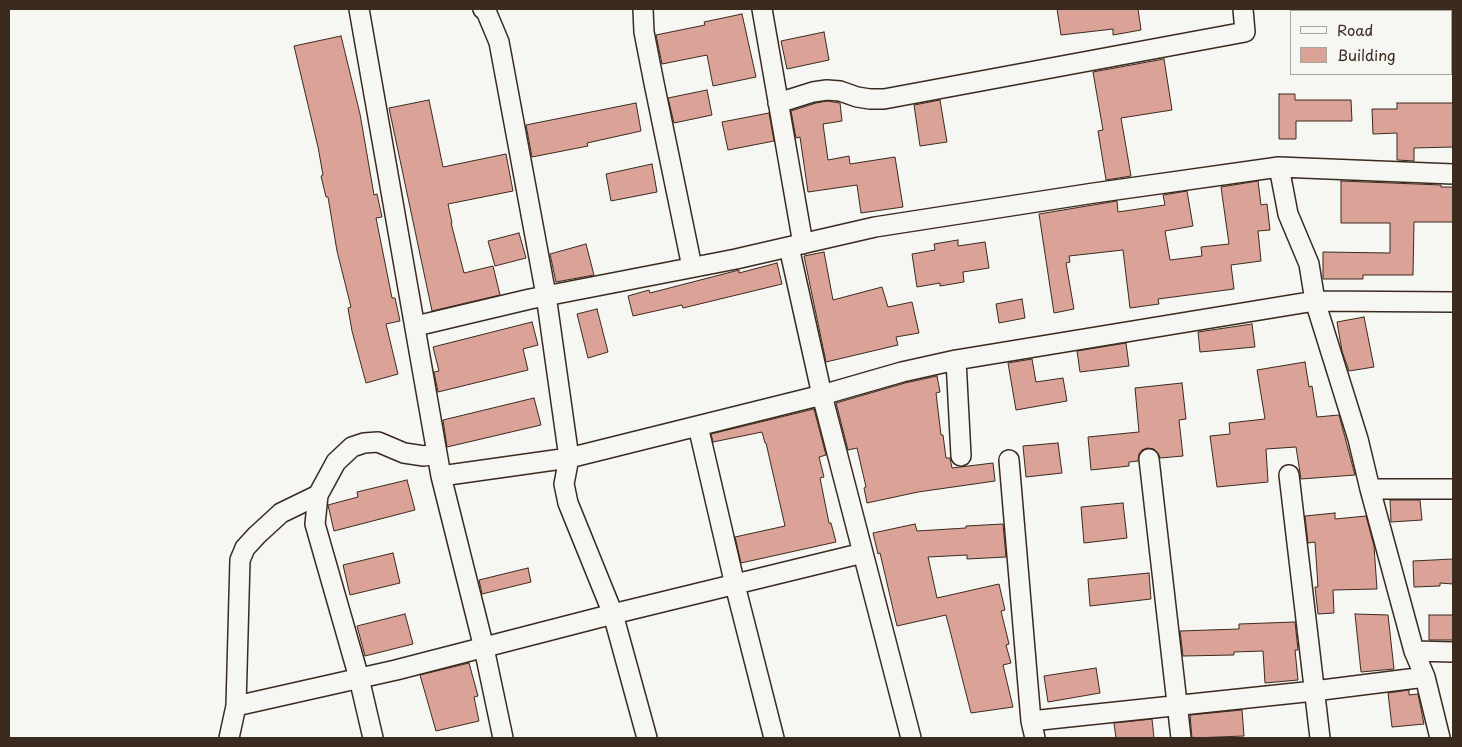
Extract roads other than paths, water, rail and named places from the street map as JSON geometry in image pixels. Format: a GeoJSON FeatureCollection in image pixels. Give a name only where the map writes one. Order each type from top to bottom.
{"type":"FeatureCollection","features":[{"type":"Feature","properties":{"kind":"street"},"geometry":{"type":"LineString","coordinates":[[359,9],[441,476],[484,648],[503,738]]}},
{"type":"Feature","properties":{"kind":"street"},"geometry":{"type":"LineString","coordinates":[[483,9],[486,11],[500,42],[546,296],[569,458],[564,484],[568,503],[613,614],[647,738]]}},
{"type":"Feature","properties":{"kind":"street"},"geometry":{"type":"LineString","coordinates":[[643,9],[644,32],[692,267]]}},
{"type":"Feature","properties":{"kind":"street"},"geometry":{"type":"LineString","coordinates":[[762,9],[778,103],[796,245],[822,395],[910,738]]}},
{"type":"Feature","properties":{"kind":"street"},"geometry":{"type":"LineString","coordinates":[[778,103],[813,92],[827,90],[840,91],[857,97],[884,100],[1245,32],[1243,9]]}},
{"type":"Feature","properties":{"kind":"street"},"geometry":{"type":"LineString","coordinates":[[416,326],[546,296],[692,267],[875,227],[1084,195],[1279,167],[1453,174]]}},
{"type":"Feature","properties":{"kind":"street"},"geometry":{"type":"LineString","coordinates":[[1279,167],[1288,214],[1309,264],[1315,301],[1358,439],[1414,650],[1425,678],[1440,738]]}},
{"type":"Feature","properties":{"kind":"street"},"geometry":{"type":"LineString","coordinates":[[441,476],[569,458],[822,395],[902,372],[956,360],[1315,301],[1453,302]]}},
{"type":"Feature","properties":{"kind":"street"},"geometry":{"type":"LineString","coordinates":[[956,360],[961,456]]}},
{"type":"Feature","properties":{"kind":"street"},"geometry":{"type":"LineString","coordinates":[[698,426],[735,585],[774,738]]}},
{"type":"Feature","properties":{"kind":"street"},"geometry":{"type":"LineString","coordinates":[[373,738],[359,678],[315,524],[318,495],[336,462],[352,447],[364,443],[378,442],[404,453],[424,456],[437,454]]}},
{"type":"Feature","properties":{"kind":"street"},"geometry":{"type":"LineString","coordinates":[[1149,459],[1181,738]]}},
{"type":"Feature","properties":{"kind":"street"},"geometry":{"type":"LineString","coordinates":[[1009,460],[1033,730],[1176,706],[1425,678]]}},
{"type":"Feature","properties":{"kind":"street"},"geometry":{"type":"LineString","coordinates":[[1289,475],[1320,738]]}},
{"type":"Feature","properties":{"kind":"street"},"geometry":{"type":"LineString","coordinates":[[1370,489],[1453,489]]}},
{"type":"Feature","properties":{"kind":"street"},"geometry":{"type":"LineString","coordinates":[[230,738],[236,706],[240,560],[242,553],[257,535],[281,513],[318,495]]}},
{"type":"Feature","properties":{"kind":"street"},"geometry":{"type":"LineString","coordinates":[[236,706],[484,648],[613,614],[863,553]]}},
{"type":"Feature","properties":{"kind":"street"},"geometry":{"type":"LineString","coordinates":[[1414,650],[1453,652]]}}]}
